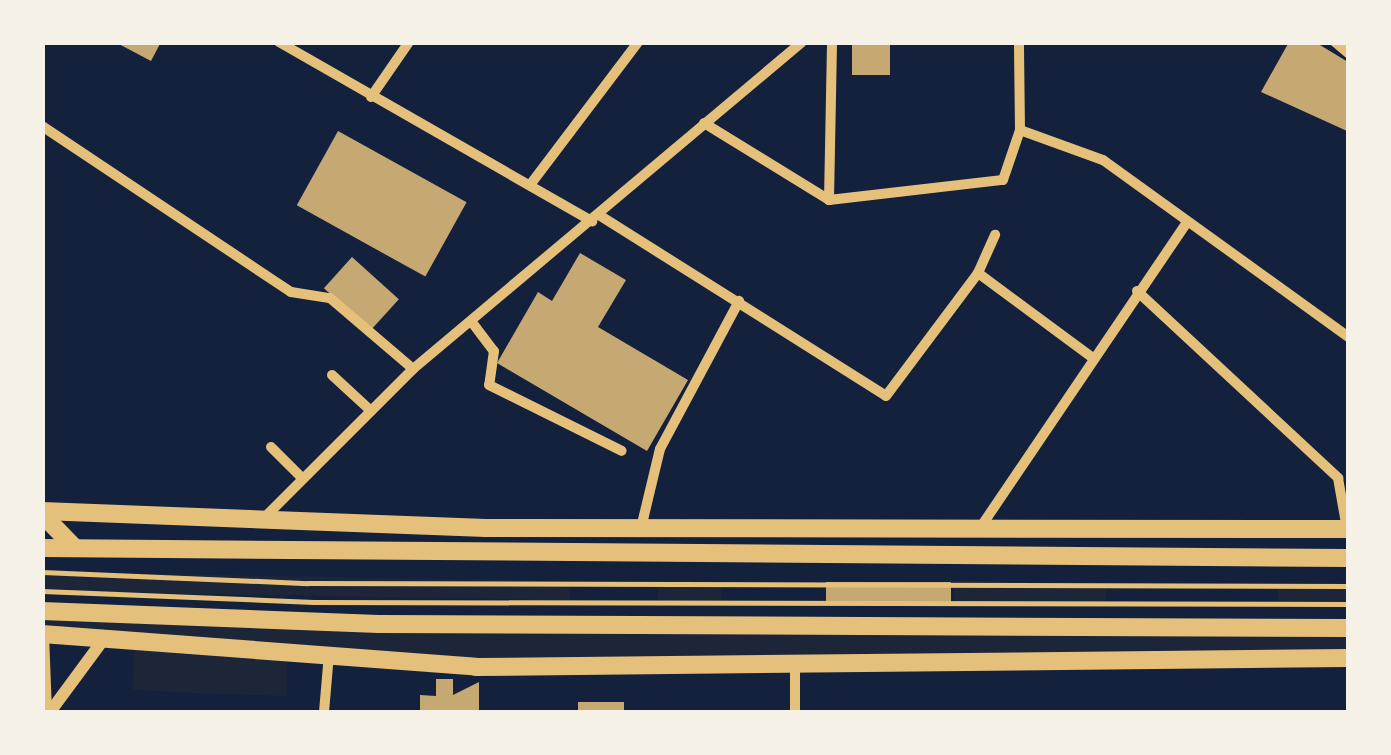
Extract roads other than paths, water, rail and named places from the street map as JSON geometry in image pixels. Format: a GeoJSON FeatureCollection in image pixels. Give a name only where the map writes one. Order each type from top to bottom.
{"type":"FeatureCollection","features":[{"type":"Feature","properties":{"kind":"main road"},"geometry":{"type":"LineString","coordinates":[[42,512],[259,523],[1348,530]]}},
{"type":"Feature","properties":{"kind":"main road"},"geometry":{"type":"LineString","coordinates":[[42,512],[75,548]]}},
{"type":"Feature","properties":{"kind":"main road"},"geometry":{"type":"LineString","coordinates":[[786,557],[807,528]]}},
{"type":"Feature","properties":{"kind":"main road"},"geometry":{"type":"LineString","coordinates":[[42,548],[786,557],[1348,558]]}},
{"type":"Feature","properties":{"kind":"main road"},"geometry":{"type":"LineString","coordinates":[[42,611],[398,624],[1348,628]]}},
{"type":"Feature","properties":{"kind":"main road"},"geometry":{"type":"LineString","coordinates":[[43,634],[476,667],[1348,658]]}},
{"type":"Feature","properties":{"kind":"street"},"geometry":{"type":"LineString","coordinates":[[279,42],[739,300],[886,396],[978,273],[995,235]]}},
{"type":"Feature","properties":{"kind":"street"},"geometry":{"type":"LineString","coordinates":[[371,97],[409,42]]}},
{"type":"Feature","properties":{"kind":"street"},"geometry":{"type":"LineString","coordinates":[[530,185],[638,42]]}},
{"type":"Feature","properties":{"kind":"street"},"geometry":{"type":"LineString","coordinates":[[259,523],[413,369],[802,42]]}},
{"type":"Feature","properties":{"kind":"street"},"geometry":{"type":"LineString","coordinates":[[829,200],[832,42]]}},
{"type":"Feature","properties":{"kind":"street"},"geometry":{"type":"LineString","coordinates":[[704,123],[829,200],[1003,180],[1020,130],[1019,42]]}},
{"type":"Feature","properties":{"kind":"street"},"geometry":{"type":"LineString","coordinates":[[1335,42],[1348,53]]}},
{"type":"Feature","properties":{"kind":"street"},"geometry":{"type":"LineString","coordinates":[[42,126],[290,292],[330,298],[413,369]]}},
{"type":"Feature","properties":{"kind":"street"},"geometry":{"type":"LineString","coordinates":[[1020,130],[1103,160],[1186,224],[1348,337]]}},
{"type":"Feature","properties":{"kind":"street"},"geometry":{"type":"LineString","coordinates":[[980,528],[1136,291],[1186,224]]}},
{"type":"Feature","properties":{"kind":"street"},"geometry":{"type":"LineString","coordinates":[[978,273],[1093,358]]}},
{"type":"Feature","properties":{"kind":"street"},"geometry":{"type":"LineString","coordinates":[[1136,291],[1338,478],[1348,530]]}},
{"type":"Feature","properties":{"kind":"street"},"geometry":{"type":"LineString","coordinates":[[640,528],[660,449],[739,300]]}},
{"type":"Feature","properties":{"kind":"street"},"geometry":{"type":"LineString","coordinates":[[471,321],[494,350],[489,384],[622,452]]}},
{"type":"Feature","properties":{"kind":"street"},"geometry":{"type":"LineString","coordinates":[[332,374],[371,411]]}},
{"type":"Feature","properties":{"kind":"street"},"geometry":{"type":"LineString","coordinates":[[271,446],[303,478]]}},
{"type":"Feature","properties":{"kind":"street"},"geometry":{"type":"LineString","coordinates":[[43,634],[48,712]]}},
{"type":"Feature","properties":{"kind":"street"},"geometry":{"type":"LineString","coordinates":[[48,712],[102,640]]}},
{"type":"Feature","properties":{"kind":"street"},"geometry":{"type":"LineString","coordinates":[[324,712],[330,654]]}},
{"type":"Feature","properties":{"kind":"street"},"geometry":{"type":"LineString","coordinates":[[795,664],[795,712]]}},
{"type":"Feature","properties":{"kind":"lane"},"geometry":{"type":"LineString","coordinates":[[42,572],[308,584],[1348,586]]}},
{"type":"Feature","properties":{"kind":"lane"},"geometry":{"type":"LineString","coordinates":[[42,591],[314,602],[1348,604]]}}]}
